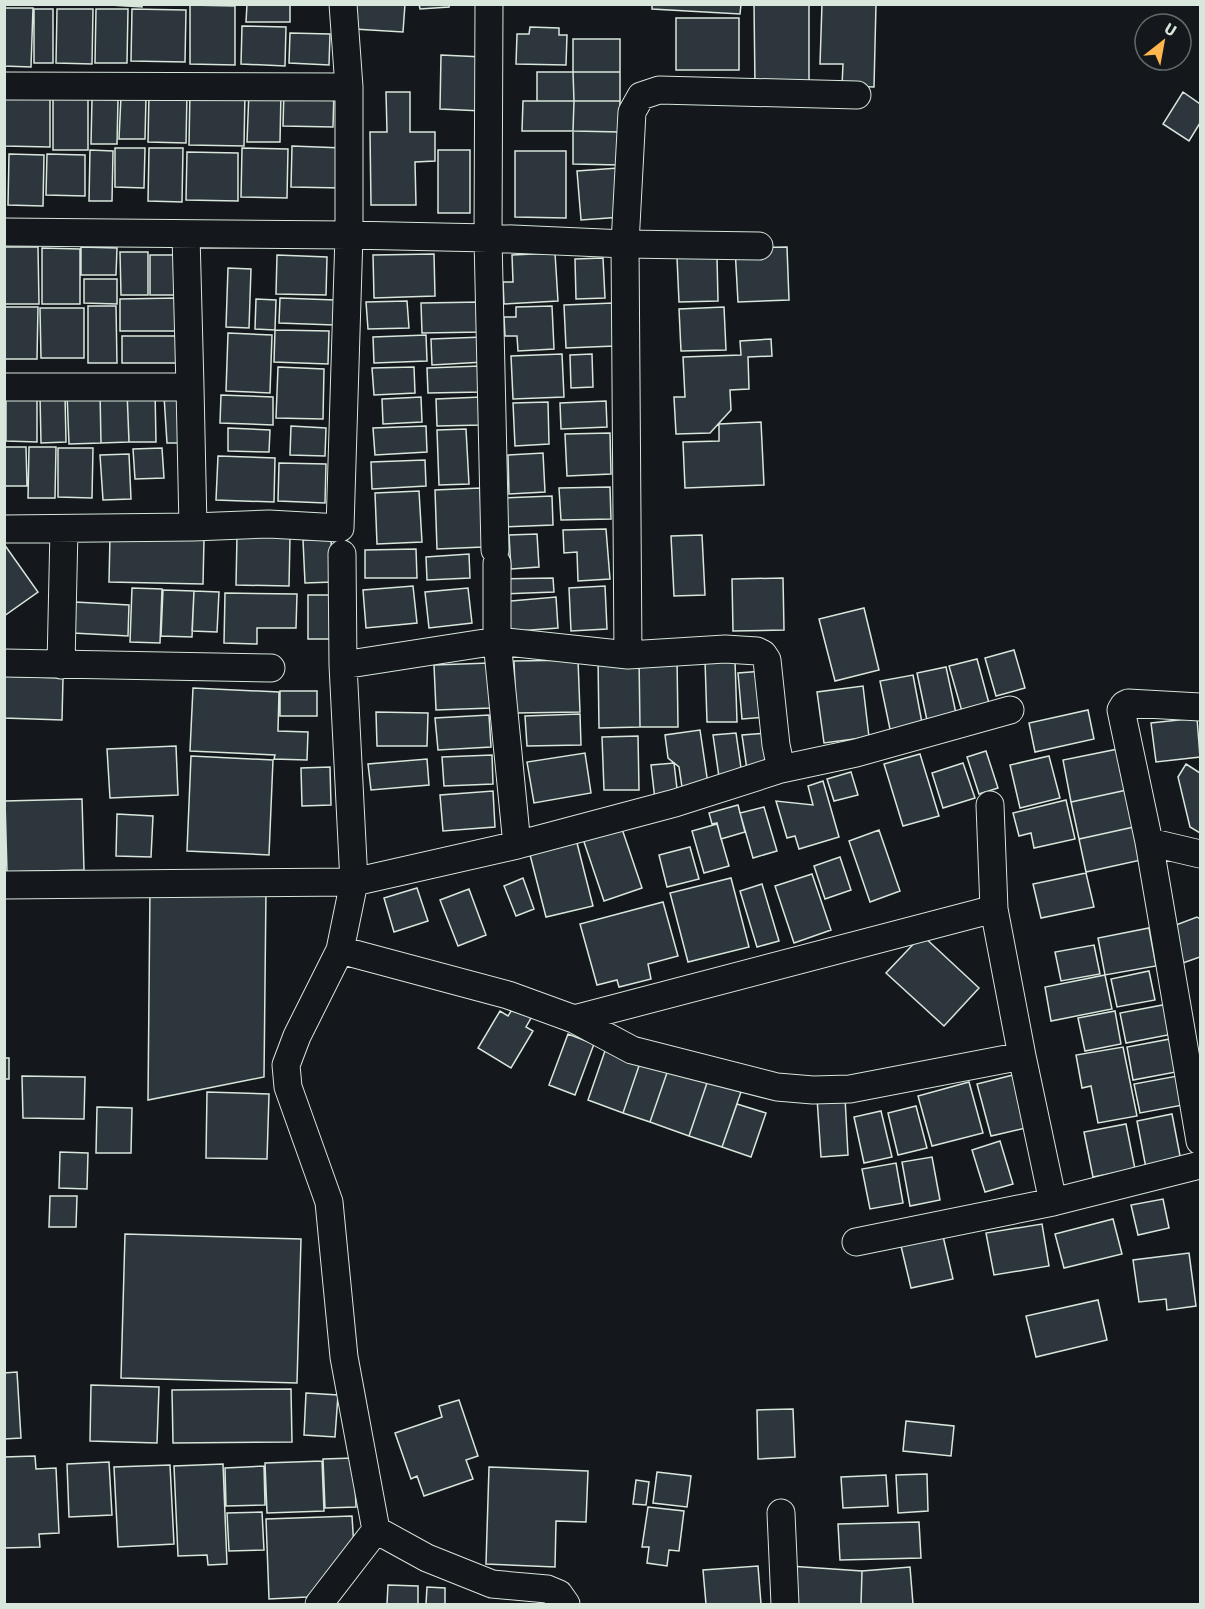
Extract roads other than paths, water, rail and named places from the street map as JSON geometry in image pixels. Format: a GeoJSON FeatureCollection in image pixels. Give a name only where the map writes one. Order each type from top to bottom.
{"type":"FeatureCollection","features":[{"type":"Feature","properties":{"kind":"street"},"geometry":{"type":"LineString","coordinates":[[4,530],[269,524],[340,528],[349,235],[348,87],[343,4]]}},
{"type":"Feature","properties":{"kind":"street"},"geometry":{"type":"LineString","coordinates":[[489,4],[488,238],[497,641],[517,844]]}},
{"type":"Feature","properties":{"kind":"street"},"geometry":{"type":"LineString","coordinates":[[4,86],[348,87]]}},
{"type":"Feature","properties":{"kind":"street"},"geometry":{"type":"LineString","coordinates":[[628,655],[625,244],[632,112],[641,96],[659,90],[857,95]]}},
{"type":"Feature","properties":{"kind":"street"},"geometry":{"type":"LineString","coordinates":[[4,232],[349,235],[759,246]]}},
{"type":"Feature","properties":{"kind":"street"},"geometry":{"type":"LineString","coordinates":[[186,235],[193,527]]}},
{"type":"Feature","properties":{"kind":"street"},"geometry":{"type":"LineString","coordinates":[[4,387],[190,387]]}},
{"type":"Feature","properties":{"kind":"street"},"geometry":{"type":"LineString","coordinates":[[61,665],[64,529]]}},
{"type":"Feature","properties":{"kind":"street"},"geometry":{"type":"LineString","coordinates":[[319,1605],[376,1530],[344,1357],[329,1202],[288,1088],[286,1065],[297,1036],[340,950],[354,882],[343,665],[342,554]]}},
{"type":"Feature","properties":{"kind":"street"},"geometry":{"type":"LineString","coordinates":[[343,665],[497,641],[628,655],[725,649],[757,651],[767,660],[776,745],[781,769]]}},
{"type":"Feature","properties":{"kind":"street"},"geometry":{"type":"LineString","coordinates":[[4,663],[271,668]]}},
{"type":"Feature","properties":{"kind":"street"},"geometry":{"type":"LineString","coordinates":[[1200,707],[1128,703],[1121,710],[1192,1045],[1200,1141]]}},
{"type":"Feature","properties":{"kind":"street"},"geometry":{"type":"LineString","coordinates":[[4,885],[354,882],[517,844],[675,803],[781,769],[856,753],[1010,710]]}},
{"type":"Feature","properties":{"kind":"street"},"geometry":{"type":"LineString","coordinates":[[990,805],[994,909],[1053,1202]]}},
{"type":"Feature","properties":{"kind":"street"},"geometry":{"type":"LineString","coordinates":[[1149,842],[1200,854]]}},
{"type":"Feature","properties":{"kind":"street"},"geometry":{"type":"LineString","coordinates":[[574,1019],[994,909]]}},
{"type":"Feature","properties":{"kind":"street"},"geometry":{"type":"LineString","coordinates":[[340,950],[508,995],[574,1019],[632,1050],[777,1087],[850,1089],[1022,1056]]}},
{"type":"Feature","properties":{"kind":"street"},"geometry":{"type":"LineString","coordinates":[[856,1242],[1053,1202],[1200,1165]]}},
{"type":"Feature","properties":{"kind":"street"},"geometry":{"type":"LineString","coordinates":[[781,1513],[785,1605]]}},
{"type":"Feature","properties":{"kind":"street"},"geometry":{"type":"LineString","coordinates":[[376,1530],[427,1558],[492,1584],[547,1589],[560,1594],[566,1605]]}}]}
